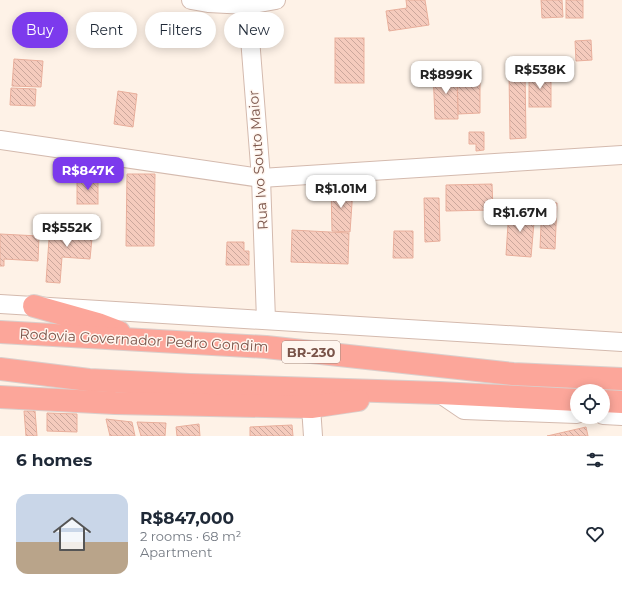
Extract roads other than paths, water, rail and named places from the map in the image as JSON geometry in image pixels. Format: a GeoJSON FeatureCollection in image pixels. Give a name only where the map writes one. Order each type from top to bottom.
{"type":"FeatureCollection","features":[{"type":"Feature","properties":{"kind":"highway"},"geometry":{"type":"LineString","coordinates":[[34,306],[98,324],[138,340]]}},
{"type":"Feature","properties":{"kind":"highway","name":"Rodovia Governador Pedro Gondim"},"geometry":{"type":"LineString","coordinates":[[0,332],[266,347],[513,374],[622,379]]}},
{"type":"Feature","properties":{"kind":"highway"},"geometry":{"type":"LineString","coordinates":[[0,368],[89,380],[190,385],[439,393],[570,400]]}},
{"type":"Feature","properties":{"kind":"highway"},"geometry":{"type":"LineString","coordinates":[[0,397],[115,403],[311,406],[411,392]]}},
{"type":"Feature","properties":{"kind":"highway"},"geometry":{"type":"LineString","coordinates":[[610,408],[618,415]]}},
{"type":"Feature","properties":{"kind":"street"},"geometry":{"type":"LineString","coordinates":[[191,0],[208,3],[276,0]]}},
{"type":"Feature","properties":{"kind":"street","name":"Rua Ivo Souto Maior"},"geometry":{"type":"LineString","coordinates":[[247,2],[261,178],[266,320]]}},
{"type":"Feature","properties":{"kind":"street"},"geometry":{"type":"LineString","coordinates":[[0,140],[261,178],[622,155]]}},
{"type":"Feature","properties":{"kind":"street"},"geometry":{"type":"LineString","coordinates":[[0,304],[622,342]]}},
{"type":"Feature","properties":{"kind":"street"},"geometry":{"type":"LineString","coordinates":[[439,393],[464,410],[570,414]]}},
{"type":"Feature","properties":{"kind":"street"},"geometry":{"type":"LineString","coordinates":[[311,406],[313,436]]}}]}
